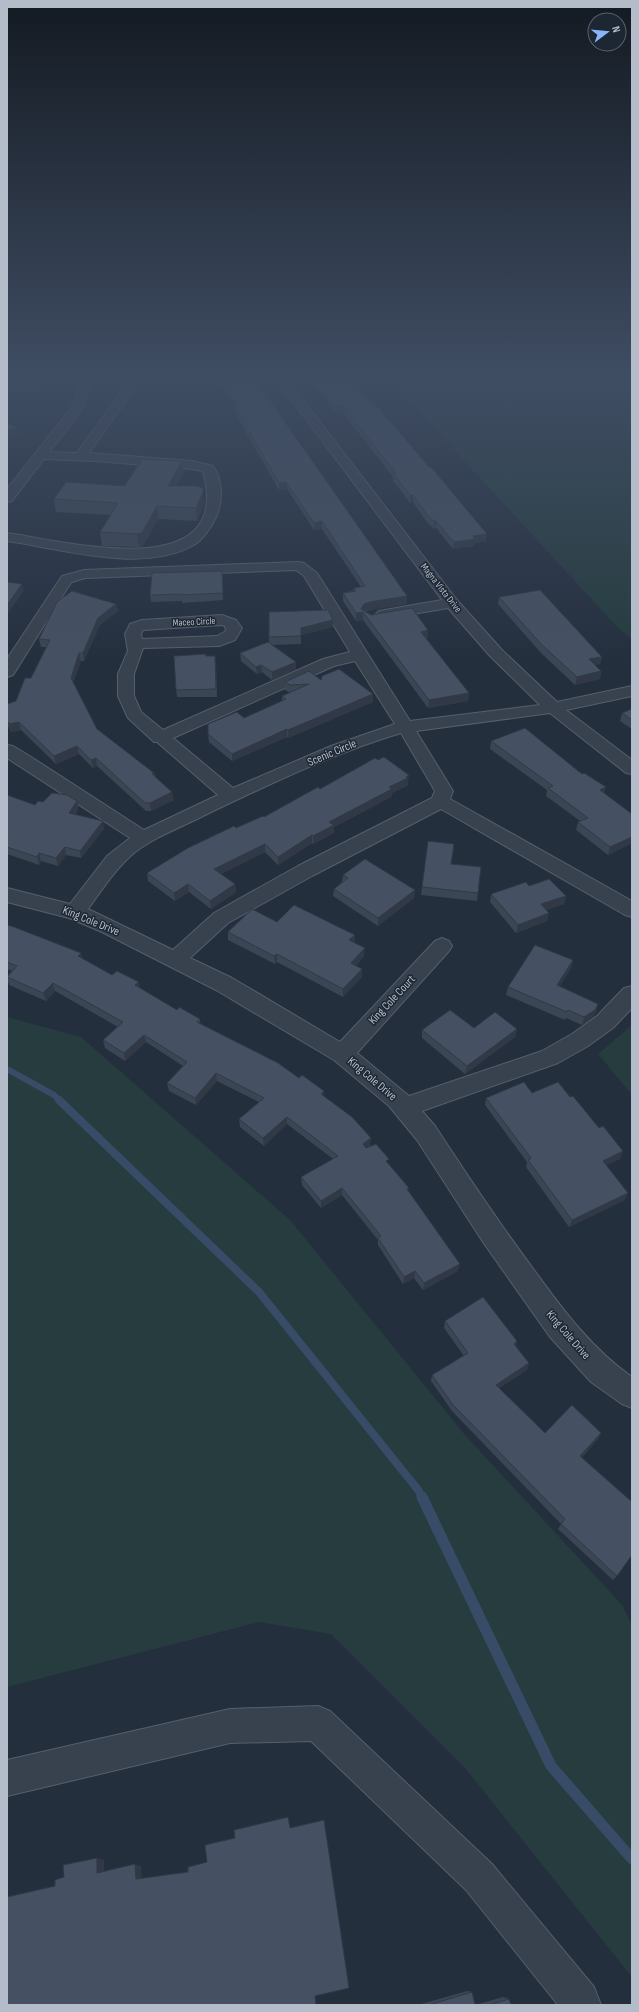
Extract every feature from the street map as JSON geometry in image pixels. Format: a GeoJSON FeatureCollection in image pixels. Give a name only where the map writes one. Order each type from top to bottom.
{"type":"FeatureCollection","features":[{"type":"Feature","properties":{"kind":"street"},"geometry":{"type":"LineString","coordinates":[[7,498],[27,472]]}},
{"type":"Feature","properties":{"kind":"street"},"geometry":{"type":"LineString","coordinates":[[7,537],[99,551],[152,554],[182,548],[201,535],[210,519],[216,499],[210,472]]}},
{"type":"Feature","properties":{"kind":"street","name":"Magna Vista Drive"},"geometry":{"type":"LineString","coordinates":[[352,472],[452,603],[496,653],[553,708],[632,770]]}},
{"type":"Feature","properties":{"kind":"street"},"geometry":{"type":"LineString","coordinates":[[7,672],[62,584],[67,579],[84,574],[299,566],[310,573],[359,655],[435,774],[444,791],[440,801],[305,871],[221,918],[175,960]]}},
{"type":"Feature","properties":{"kind":"street"},"geometry":{"type":"LineString","coordinates":[[370,616],[452,603]]}},
{"type":"Feature","properties":{"kind":"street","name":"Maceo Circle"},"geometry":{"type":"LineString","coordinates":[[135,644],[219,641],[229,638],[234,633],[234,628],[231,624],[222,620],[142,625],[135,627],[133,634],[136,651],[126,674],[126,696],[134,714],[160,738],[232,796]]}},
{"type":"Feature","properties":{"kind":"street"},"geometry":{"type":"LineString","coordinates":[[160,738],[330,662],[359,655]]}},
{"type":"Feature","properties":{"kind":"street","name":"Scenic Circle"},"geometry":{"type":"LineString","coordinates":[[75,912],[114,861],[144,839],[232,796],[337,750],[404,727],[553,708],[632,691]]}},
{"type":"Feature","properties":{"kind":"street"},"geometry":{"type":"LineString","coordinates":[[7,750],[144,839]]}},
{"type":"Feature","properties":{"kind":"street"},"geometry":{"type":"LineString","coordinates":[[440,801],[632,910]]}},
{"type":"Feature","properties":{"kind":"street","name":"King Cole Drive"},"geometry":{"type":"LineString","coordinates":[[7,895],[75,912],[224,984],[342,1054],[397,1099],[426,1133],[492,1234],[560,1328],[601,1372],[632,1394]]}},
{"type":"Feature","properties":{"kind":"street","name":"King Cole Court"},"geometry":{"type":"LineString","coordinates":[[342,1054],[442,946]]}},
{"type":"Feature","properties":{"kind":"street"},"geometry":{"type":"LineString","coordinates":[[404,1108],[550,1057],[580,1040],[605,1022],[632,994]]}},
{"type":"Feature","properties":{"kind":"street"},"geometry":{"type":"LineString","coordinates":[[7,1778],[230,1726],[318,1723],[479,1877],[580,2001],[581,2005]]}},
{"type":"Feature","properties":{"kind":"green space"},"geometry":{"type":"Polygon","coordinates":[[[474,472],[632,472],[632,639],[619,629],[474,472]]]}},
{"type":"Feature","properties":{"kind":"green space"},"geometry":{"type":"Polygon","coordinates":[[[7,1017],[81,1037],[290,1220],[465,1435],[623,1606],[632,1626],[632,1977],[466,1769],[331,1634],[259,1622],[7,1687],[7,1017]]]}},
{"type":"Feature","properties":{"kind":"green space"},"geometry":{"type":"Polygon","coordinates":[[[632,1025],[632,1095],[598,1054],[632,1025]]]}},
{"type":"Feature","properties":{"kind":"building"},"geometry":{"type":"Polygon","coordinates":[[[134,472],[176,472],[168,486],[197,486],[203,488],[203,492],[196,508],[157,506],[142,533],[137,534],[100,532],[118,503],[54,499],[66,482],[125,486],[134,472]]]}},
{"type":"Feature","properties":{"kind":"building"},"geometry":{"type":"Polygon","coordinates":[[[273,472],[320,472],[407,596],[370,602],[364,604],[361,609],[371,615],[412,608],[428,630],[421,632],[469,693],[429,700],[363,612],[356,613],[343,593],[356,591],[354,588],[365,586],[322,521],[314,523],[286,482],[279,483],[273,472]]]}},
{"type":"Feature","properties":{"kind":"building"},"geometry":{"type":"Polygon","coordinates":[[[395,472],[435,472],[487,534],[473,536],[475,539],[454,542],[436,521],[427,515],[413,495],[410,495],[394,474],[396,473],[395,472]]]}},
{"type":"Feature","properties":{"kind":"building"},"geometry":{"type":"Polygon","coordinates":[[[222,571],[223,593],[150,595],[152,573],[222,571]]]}},
{"type":"Feature","properties":{"kind":"building"},"geometry":{"type":"Polygon","coordinates":[[[7,582],[22,584],[7,605],[7,582]]]}},
{"type":"Feature","properties":{"kind":"building"},"geometry":{"type":"Polygon","coordinates":[[[540,590],[602,657],[589,659],[601,671],[577,677],[542,645],[499,597],[540,590]]]}},
{"type":"Feature","properties":{"kind":"building"},"geometry":{"type":"Polygon","coordinates":[[[72,591],[116,604],[98,618],[83,653],[79,653],[71,678],[97,729],[154,773],[152,774],[172,792],[150,803],[145,803],[96,758],[91,760],[77,746],[54,756],[19,722],[9,724],[7,720],[7,704],[16,701],[25,678],[31,678],[50,640],[39,639],[57,602],[72,591]]]}},
{"type":"Feature","properties":{"kind":"building"},"geometry":{"type":"Polygon","coordinates":[[[328,610],[333,620],[301,628],[301,636],[269,637],[269,612],[328,610]]]}},
{"type":"Feature","properties":{"kind":"building"},"geometry":{"type":"Polygon","coordinates":[[[268,642],[296,662],[272,672],[261,665],[256,667],[240,653],[268,642]]]}},
{"type":"Feature","properties":{"kind":"building"},"geometry":{"type":"Polygon","coordinates":[[[206,654],[206,656],[215,656],[216,689],[176,690],[174,656],[206,654]]]}},
{"type":"Feature","properties":{"kind":"building"},"geometry":{"type":"Polygon","coordinates":[[[339,669],[373,694],[288,730],[287,729],[232,754],[208,734],[208,724],[237,712],[244,718],[286,699],[282,696],[309,684],[290,685],[285,682],[309,671],[321,680],[322,676],[339,669]]]}},
{"type":"Feature","properties":{"kind":"building"},"geometry":{"type":"Polygon","coordinates":[[[632,709],[632,720],[622,713],[632,709]]]}},
{"type":"Feature","properties":{"kind":"building"},"geometry":{"type":"Polygon","coordinates":[[[525,728],[582,774],[584,773],[606,787],[600,790],[632,814],[632,837],[610,847],[578,822],[588,818],[548,788],[553,786],[491,741],[525,728]]]}},
{"type":"Feature","properties":{"kind":"building"},"geometry":{"type":"Polygon","coordinates":[[[384,757],[409,775],[406,777],[408,778],[389,787],[392,789],[329,822],[334,825],[313,836],[312,835],[278,857],[265,844],[214,869],[235,884],[210,901],[188,884],[174,893],[147,873],[188,848],[234,826],[236,828],[263,816],[264,817],[318,787],[320,789],[375,758],[378,760],[384,757]]]}},
{"type":"Feature","properties":{"kind":"building"},"geometry":{"type":"Polygon","coordinates":[[[52,793],[67,795],[77,801],[69,813],[103,821],[80,851],[65,847],[56,858],[39,853],[37,857],[7,847],[7,795],[35,805],[38,801],[43,802],[52,793]]]}},
{"type":"Feature","properties":{"kind":"building"},"geometry":{"type":"Polygon","coordinates":[[[428,841],[454,844],[451,864],[481,867],[478,893],[422,887],[428,841]]]}},
{"type":"Feature","properties":{"kind":"building"},"geometry":{"type":"Polygon","coordinates":[[[365,859],[415,890],[378,918],[334,889],[348,878],[343,875],[365,859]]]}},
{"type":"Feature","properties":{"kind":"building"},"geometry":{"type":"Polygon","coordinates":[[[549,879],[566,896],[541,904],[549,913],[518,925],[491,894],[526,882],[529,886],[549,879]]]}},
{"type":"Feature","properties":{"kind":"building"},"geometry":{"type":"Polygon","coordinates":[[[294,905],[355,935],[349,940],[365,948],[351,963],[362,969],[343,989],[277,954],[274,956],[228,932],[252,909],[277,922],[294,905]]]}},
{"type":"Feature","properties":{"kind":"building"},"geometry":{"type":"Polygon","coordinates":[[[7,925],[81,953],[78,956],[112,975],[117,971],[139,982],[135,985],[177,1010],[179,1007],[200,1019],[197,1022],[278,1063],[299,1078],[302,1075],[324,1091],[321,1094],[352,1117],[371,1138],[363,1144],[366,1148],[376,1144],[389,1159],[386,1161],[409,1188],[407,1189],[460,1264],[424,1283],[415,1271],[404,1277],[378,1238],[381,1236],[342,1188],[321,1201],[301,1177],[338,1156],[287,1117],[263,1138],[239,1119],[264,1098],[216,1073],[195,1098],[167,1083],[187,1062],[144,1035],[124,1053],[103,1040],[123,1022],[53,983],[43,993],[7,977],[17,966],[7,962],[7,925]]]}},
{"type":"Feature","properties":{"kind":"building"},"geometry":{"type":"Polygon","coordinates":[[[535,945],[573,960],[557,985],[598,1004],[595,1010],[584,1017],[568,1010],[567,1012],[508,987],[535,945]]]}},
{"type":"Feature","properties":{"kind":"building"},"geometry":{"type":"Polygon","coordinates":[[[450,1010],[474,1028],[495,1012],[517,1029],[467,1066],[422,1030],[450,1010]]]}},
{"type":"Feature","properties":{"kind":"building"},"geometry":{"type":"Polygon","coordinates":[[[524,1082],[532,1093],[558,1082],[570,1097],[573,1096],[599,1128],[603,1126],[623,1151],[603,1161],[628,1193],[572,1220],[528,1160],[531,1158],[486,1098],[524,1082]]]}},
{"type":"Feature","properties":{"kind":"building"},"geometry":{"type":"Polygon","coordinates":[[[483,1297],[517,1341],[514,1344],[529,1363],[496,1385],[545,1433],[572,1405],[601,1433],[580,1456],[631,1501],[632,1500],[632,1555],[617,1576],[561,1524],[565,1519],[453,1405],[432,1375],[468,1353],[445,1321],[483,1297]]]}},
{"type":"Feature","properties":{"kind":"building"},"geometry":{"type":"Polygon","coordinates":[[[288,1817],[290,1828],[324,1820],[349,1988],[315,1996],[316,2005],[7,2005],[7,1897],[55,1886],[55,1880],[64,1877],[63,1865],[97,1858],[97,1873],[135,1864],[136,1879],[188,1872],[188,1867],[207,1862],[205,1845],[235,1838],[234,1830],[288,1817]]]}},
{"type":"Feature","properties":{"kind":"building"},"geometry":{"type":"Polygon","coordinates":[[[472,1992],[475,2005],[429,2005],[472,1992]]]}},
{"type":"Feature","properties":{"kind":"building"},"geometry":{"type":"Polygon","coordinates":[[[509,1999],[511,2005],[489,2005],[509,1999]]]}},
{"type":"Feature","properties":{"kind":"waterway"},"geometry":{"type":"LineString","coordinates":[[7,1069],[54,1095],[59,1100]]}},
{"type":"Feature","properties":{"kind":"waterway"},"geometry":{"type":"LineString","coordinates":[[59,1100],[259,1292],[419,1491],[422,1498]]}},
{"type":"Feature","properties":{"kind":"waterway"},"geometry":{"type":"LineString","coordinates":[[422,1497],[551,1766],[632,1859]]}}]}
